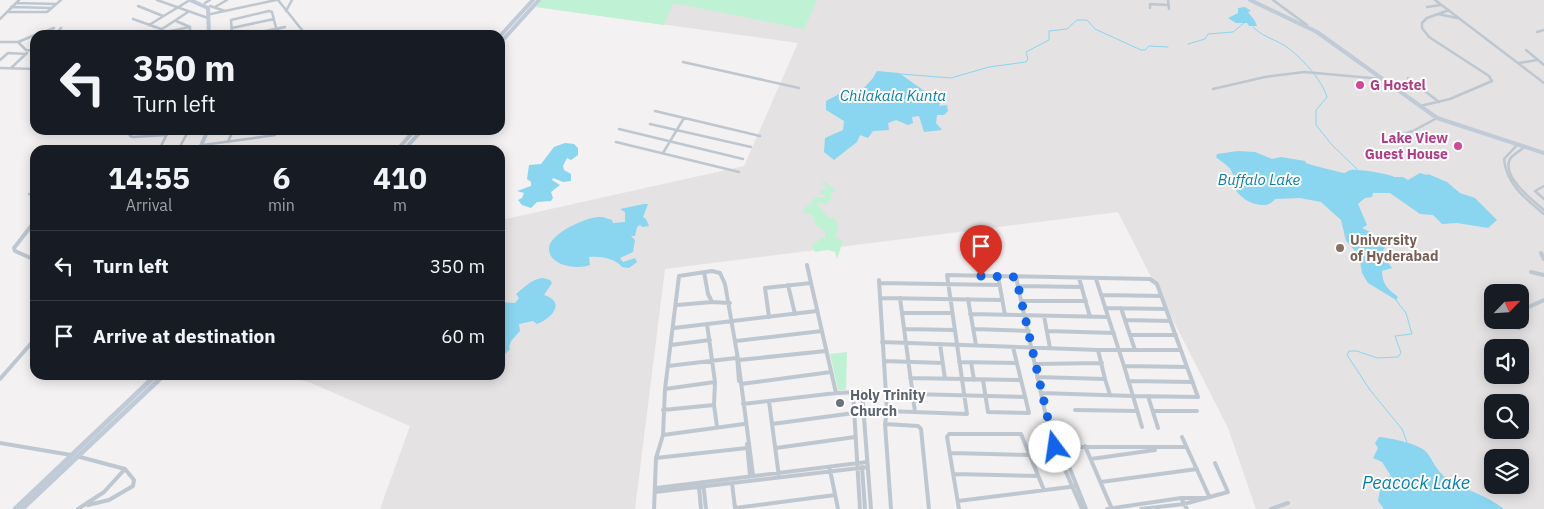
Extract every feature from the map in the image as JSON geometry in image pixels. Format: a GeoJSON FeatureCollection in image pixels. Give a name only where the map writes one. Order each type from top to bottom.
{"type":"FeatureCollection","features":[{"type":"Feature","properties":{"kind":"street"},"geometry":{"type":"LineString","coordinates":[[7,12],[45,13],[61,0]]}},
{"type":"Feature","properties":{"kind":"street"},"geometry":{"type":"LineString","coordinates":[[156,0],[189,12],[210,16],[277,0],[302,30]]}},
{"type":"Feature","properties":{"kind":"street"},"geometry":{"type":"LineString","coordinates":[[149,25],[190,0],[226,11]]}},
{"type":"Feature","properties":{"kind":"street"},"geometry":{"type":"LineString","coordinates":[[195,0],[207,6]]}},
{"type":"Feature","properties":{"kind":"street"},"geometry":{"type":"LineString","coordinates":[[210,0],[207,6],[211,30]]}},
{"type":"Feature","properties":{"kind":"street"},"geometry":{"type":"LineString","coordinates":[[215,8],[227,0]]}},
{"type":"Feature","properties":{"kind":"street"},"geometry":{"type":"LineString","coordinates":[[286,11],[292,0]]}},
{"type":"Feature","properties":{"kind":"street"},"geometry":{"type":"LineString","coordinates":[[505,31],[533,0]]}},
{"type":"Feature","properties":{"kind":"street"},"geometry":{"type":"LineString","coordinates":[[505,37],[539,0]]}},
{"type":"Feature","properties":{"kind":"street"},"geometry":{"type":"LineString","coordinates":[[1168,0],[1170,9]]}},
{"type":"Feature","properties":{"kind":"street"},"geometry":{"type":"LineString","coordinates":[[1250,0],[1307,26]]}},
{"type":"Feature","properties":{"kind":"street"},"geometry":{"type":"LineString","coordinates":[[1274,0],[1307,26],[1437,118],[1544,152]]}},
{"type":"Feature","properties":{"kind":"street"},"geometry":{"type":"LineString","coordinates":[[1435,0],[1544,83]]}},
{"type":"Feature","properties":{"kind":"street"},"geometry":{"type":"LineString","coordinates":[[0,19],[18,1],[57,4]]}},
{"type":"Feature","properties":{"kind":"street"},"geometry":{"type":"LineString","coordinates":[[1150,8],[1150,4],[1168,5]]}},
{"type":"Feature","properties":{"kind":"street"},"geometry":{"type":"LineString","coordinates":[[1427,7],[1441,5]]}},
{"type":"Feature","properties":{"kind":"street"},"geometry":{"type":"LineString","coordinates":[[138,6],[164,16]]}},
{"type":"Feature","properties":{"kind":"street"},"geometry":{"type":"LineString","coordinates":[[246,6],[248,16]]}},
{"type":"Feature","properties":{"kind":"street"},"geometry":{"type":"LineString","coordinates":[[11,7],[52,8]]}},
{"type":"Feature","properties":{"kind":"street"},"geometry":{"type":"LineString","coordinates":[[1419,106],[1459,97],[1492,81],[1492,79],[1427,35],[1422,28],[1422,23],[1425,19],[1448,10]]}},
{"type":"Feature","properties":{"kind":"street"},"geometry":{"type":"LineString","coordinates":[[274,19],[232,28],[231,20],[270,11],[274,19],[276,28]]}},
{"type":"Feature","properties":{"kind":"street"},"geometry":{"type":"LineString","coordinates":[[133,19],[162,30],[189,12]]}},
{"type":"Feature","properties":{"kind":"street"},"geometry":{"type":"LineString","coordinates":[[1438,14],[1459,18]]}},
{"type":"Feature","properties":{"kind":"street"},"geometry":{"type":"LineString","coordinates":[[176,20],[190,27]]}},
{"type":"Feature","properties":{"kind":"street"},"geometry":{"type":"LineString","coordinates":[[267,30],[285,26],[271,30]]}},
{"type":"Feature","properties":{"kind":"street"},"geometry":{"type":"LineString","coordinates":[[180,30],[190,27]]}},
{"type":"Feature","properties":{"kind":"street"},"geometry":{"type":"LineString","coordinates":[[49,30],[54,28]]}},
{"type":"Feature","properties":{"kind":"street"},"geometry":{"type":"LineString","coordinates":[[1544,30],[1538,33],[1544,35]]}},
{"type":"Feature","properties":{"kind":"street"},"geometry":{"type":"LineString","coordinates":[[0,42],[18,42],[30,37]]}},
{"type":"Feature","properties":{"kind":"street"},"geometry":{"type":"LineString","coordinates":[[11,68],[29,51],[24,49],[18,42]]}},
{"type":"Feature","properties":{"kind":"street"},"geometry":{"type":"LineString","coordinates":[[1526,50],[1544,65]]}},
{"type":"Feature","properties":{"kind":"street"},"geometry":{"type":"LineString","coordinates":[[0,60],[8,53],[26,54]]}},
{"type":"Feature","properties":{"kind":"street"},"geometry":{"type":"LineString","coordinates":[[1518,63],[1538,60]]}},
{"type":"Feature","properties":{"kind":"street"},"geometry":{"type":"LineString","coordinates":[[683,62],[798,88]]}},
{"type":"Feature","properties":{"kind":"street"},"geometry":{"type":"LineString","coordinates":[[0,68],[30,69]]}},
{"type":"Feature","properties":{"kind":"street"},"geometry":{"type":"LineString","coordinates":[[1213,89],[1278,75],[1297,73],[1317,72],[1383,80]]}},
{"type":"Feature","properties":{"kind":"street"},"geometry":{"type":"LineString","coordinates":[[1408,78],[1439,102]]}},
{"type":"Feature","properties":{"kind":"street"},"geometry":{"type":"LineString","coordinates":[[655,111],[760,136]]}},
{"type":"Feature","properties":{"kind":"street"},"geometry":{"type":"LineString","coordinates":[[663,153],[684,118]]}},
{"type":"Feature","properties":{"kind":"street"},"geometry":{"type":"LineString","coordinates":[[1400,135],[1413,131],[1437,118]]}},
{"type":"Feature","properties":{"kind":"street"},"geometry":{"type":"LineString","coordinates":[[650,124],[751,147]]}},
{"type":"Feature","properties":{"kind":"street"},"geometry":{"type":"LineString","coordinates":[[618,129],[743,159]]}},
{"type":"Feature","properties":{"kind":"street"},"geometry":{"type":"LineString","coordinates":[[130,135],[133,137],[167,135]]}},
{"type":"Feature","properties":{"kind":"street"},"geometry":{"type":"LineString","coordinates":[[162,145],[167,135]]}},
{"type":"Feature","properties":{"kind":"street"},"geometry":{"type":"LineString","coordinates":[[228,142],[231,135]]}},
{"type":"Feature","properties":{"kind":"street"},"geometry":{"type":"LineString","coordinates":[[216,145],[274,135]]}},
{"type":"Feature","properties":{"kind":"street"},"geometry":{"type":"LineString","coordinates":[[402,145],[410,135]]}},
{"type":"Feature","properties":{"kind":"street"},"geometry":{"type":"LineString","coordinates":[[408,145],[418,135]]}},
{"type":"Feature","properties":{"kind":"street"},"geometry":{"type":"LineString","coordinates":[[616,142],[739,172]]}},
{"type":"Feature","properties":{"kind":"street"},"geometry":{"type":"LineString","coordinates":[[1518,144],[1504,159],[1506,170],[1515,187],[1544,212]]}},
{"type":"Feature","properties":{"kind":"street"},"geometry":{"type":"LineString","coordinates":[[1527,147],[1511,157],[1508,168],[1520,188],[1544,212]]}},
{"type":"Feature","properties":{"kind":"street"},"geometry":{"type":"LineString","coordinates":[[1544,186],[1535,191],[1544,199]]}},
{"type":"Feature","properties":{"kind":"street"},"geometry":{"type":"LineString","coordinates":[[30,227],[14,248],[15,251],[30,258]]}},
{"type":"Feature","properties":{"kind":"street"},"geometry":{"type":"LineString","coordinates":[[1541,253],[1544,259]]}},
{"type":"Feature","properties":{"kind":"street"},"geometry":{"type":"LineString","coordinates":[[806,265],[836,393]]}},
{"type":"Feature","properties":{"kind":"street"},"geometry":{"type":"LineString","coordinates":[[704,272],[708,294],[712,302]]}},
{"type":"Feature","properties":{"kind":"street"},"geometry":{"type":"LineString","coordinates":[[654,509],[656,458],[662,435],[665,389],[677,306],[679,276],[704,272],[720,273],[730,302],[738,349],[751,476]]}},
{"type":"Feature","properties":{"kind":"street"},"geometry":{"type":"LineString","coordinates":[[1531,272],[1544,275]]}},
{"type":"Feature","properties":{"kind":"street"},"geometry":{"type":"LineString","coordinates":[[887,411],[967,414],[947,275],[1150,279],[1157,284],[1198,397],[1041,393]]}},
{"type":"Feature","properties":{"kind":"street"},"geometry":{"type":"LineString","coordinates":[[998,276],[1004,315]]}},
{"type":"Feature","properties":{"kind":"street"},"geometry":{"type":"LineString","coordinates":[[1016,277],[1050,435],[1086,509]]}},
{"type":"Feature","properties":{"kind":"street"},"geometry":{"type":"LineString","coordinates":[[1079,278],[1090,317]]}},
{"type":"Feature","properties":{"kind":"street"},"geometry":{"type":"LineString","coordinates":[[1096,279],[1120,350],[1142,427]]}},
{"type":"Feature","properties":{"kind":"street"},"geometry":{"type":"LineString","coordinates":[[891,509],[885,424],[887,411],[879,281],[948,285],[999,285]]}},
{"type":"Feature","properties":{"kind":"street"},"geometry":{"type":"LineString","coordinates":[[769,317],[765,288],[811,283]]}},
{"type":"Feature","properties":{"kind":"street"},"geometry":{"type":"LineString","coordinates":[[788,285],[795,314]]}},
{"type":"Feature","properties":{"kind":"street"},"geometry":{"type":"LineString","coordinates":[[1018,286],[1082,287]]}},
{"type":"Feature","properties":{"kind":"street"},"geometry":{"type":"LineString","coordinates":[[1101,295],[1161,296]]}},
{"type":"Feature","properties":{"kind":"street"},"geometry":{"type":"LineString","coordinates":[[880,298],[1002,300]]}},
{"type":"Feature","properties":{"kind":"street"},"geometry":{"type":"LineString","coordinates":[[900,298],[915,412]]}},
{"type":"Feature","properties":{"kind":"street"},"geometry":{"type":"LineString","coordinates":[[968,299],[976,345]]}},
{"type":"Feature","properties":{"kind":"street"},"geometry":{"type":"LineString","coordinates":[[1529,307],[1544,300]]}},
{"type":"Feature","properties":{"kind":"street"},"geometry":{"type":"LineString","coordinates":[[1021,301],[1086,301]]}},
{"type":"Feature","properties":{"kind":"street"},"geometry":{"type":"LineString","coordinates":[[677,306],[730,302]]}},
{"type":"Feature","properties":{"kind":"street"},"geometry":{"type":"LineString","coordinates":[[1105,308],[1166,309]]}},
{"type":"Feature","properties":{"kind":"street"},"geometry":{"type":"LineString","coordinates":[[1121,308],[1135,350]]}},
{"type":"Feature","properties":{"kind":"street"},"geometry":{"type":"LineString","coordinates":[[674,328],[817,311]]}},
{"type":"Feature","properties":{"kind":"street"},"geometry":{"type":"LineString","coordinates":[[902,313],[952,313]]}},
{"type":"Feature","properties":{"kind":"street"},"geometry":{"type":"LineString","coordinates":[[970,314],[1108,317]]}},
{"type":"Feature","properties":{"kind":"street"},"geometry":{"type":"LineString","coordinates":[[1044,316],[1050,348]]}},
{"type":"Feature","properties":{"kind":"street"},"geometry":{"type":"LineString","coordinates":[[1125,320],[1170,321]]}},
{"type":"Feature","properties":{"kind":"street"},"geometry":{"type":"LineString","coordinates":[[708,324],[715,382],[714,404],[717,427]]}},
{"type":"Feature","properties":{"kind":"street"},"geometry":{"type":"LineString","coordinates":[[904,329],[954,330]]}},
{"type":"Feature","properties":{"kind":"street"},"geometry":{"type":"LineString","coordinates":[[973,329],[1029,332]]}},
{"type":"Feature","properties":{"kind":"street"},"geometry":{"type":"LineString","coordinates":[[736,341],[822,331]]}},
{"type":"Feature","properties":{"kind":"street"},"geometry":{"type":"LineString","coordinates":[[1047,331],[1114,334]]}},
{"type":"Feature","properties":{"kind":"street"},"geometry":{"type":"LineString","coordinates":[[1130,335],[1176,335]]}},
{"type":"Feature","properties":{"kind":"street"},"geometry":{"type":"LineString","coordinates":[[671,345],[710,340]]}},
{"type":"Feature","properties":{"kind":"street"},"geometry":{"type":"LineString","coordinates":[[882,342],[1098,350],[1181,350]]}},
{"type":"Feature","properties":{"kind":"street"},"geometry":{"type":"LineString","coordinates":[[940,344],[945,379]]}},
{"type":"Feature","properties":{"kind":"street"},"geometry":{"type":"LineString","coordinates":[[0,379],[30,345]]}},
{"type":"Feature","properties":{"kind":"street"},"geometry":{"type":"LineString","coordinates":[[983,380],[988,412],[1029,413],[1013,347]]}},
{"type":"Feature","properties":{"kind":"street"},"geometry":{"type":"LineString","coordinates":[[1098,350],[1110,395]]}},
{"type":"Feature","properties":{"kind":"street"},"geometry":{"type":"LineString","coordinates":[[668,366],[826,351]]}},
{"type":"Feature","properties":{"kind":"street"},"geometry":{"type":"LineString","coordinates":[[738,359],[751,476]]}},
{"type":"Feature","properties":{"kind":"street"},"geometry":{"type":"LineString","coordinates":[[884,361],[943,363]]}},
{"type":"Feature","properties":{"kind":"street"},"geometry":{"type":"LineString","coordinates":[[959,362],[1017,363]]}},
{"type":"Feature","properties":{"kind":"street"},"geometry":{"type":"LineString","coordinates":[[971,362],[974,380]]}},
{"type":"Feature","properties":{"kind":"street"},"geometry":{"type":"LineString","coordinates":[[1034,364],[1102,363]]}},
{"type":"Feature","properties":{"kind":"street"},"geometry":{"type":"LineString","coordinates":[[1124,366],[1188,367]]}},
{"type":"Feature","properties":{"kind":"street"},"geometry":{"type":"LineString","coordinates":[[741,384],[831,372]]}},
{"type":"Feature","properties":{"kind":"street"},"geometry":{"type":"LineString","coordinates":[[1038,377],[1105,379]]}},
{"type":"Feature","properties":{"kind":"street"},"geometry":{"type":"LineString","coordinates":[[910,378],[1021,380]]}},
{"type":"Feature","properties":{"kind":"street"},"geometry":{"type":"LineString","coordinates":[[15,509],[151,380]]}},
{"type":"Feature","properties":{"kind":"street"},"geometry":{"type":"LineString","coordinates":[[22,509],[159,380]]}},
{"type":"Feature","properties":{"kind":"street"},"geometry":{"type":"LineString","coordinates":[[1128,381],[1193,382]]}},
{"type":"Feature","properties":{"kind":"street"},"geometry":{"type":"LineString","coordinates":[[665,389],[715,382]]}},
{"type":"Feature","properties":{"kind":"street"},"geometry":{"type":"LineString","coordinates":[[853,392],[855,437],[871,509]]}},
{"type":"Feature","properties":{"kind":"street"},"geometry":{"type":"LineString","coordinates":[[743,404],[836,393],[862,392],[860,509]]}},
{"type":"Feature","properties":{"kind":"street"},"geometry":{"type":"LineString","coordinates":[[912,394],[1025,397]]}},
{"type":"Feature","properties":{"kind":"street"},"geometry":{"type":"LineString","coordinates":[[1148,396],[1158,428]]}},
{"type":"Feature","properties":{"kind":"street"},"geometry":{"type":"LineString","coordinates":[[769,401],[779,477]]}},
{"type":"Feature","properties":{"kind":"street"},"geometry":{"type":"LineString","coordinates":[[663,410],[714,404]]}},
{"type":"Feature","properties":{"kind":"street"},"geometry":{"type":"LineString","coordinates":[[1075,410],[1137,411]]}},
{"type":"Feature","properties":{"kind":"street"},"geometry":{"type":"LineString","coordinates":[[1153,411],[1197,412]]}},
{"type":"Feature","properties":{"kind":"street"},"geometry":{"type":"LineString","coordinates":[[772,424],[854,413]]}},
{"type":"Feature","properties":{"kind":"street"},"geometry":{"type":"LineString","coordinates":[[662,435],[744,424]]}},
{"type":"Feature","properties":{"kind":"street"},"geometry":{"type":"LineString","coordinates":[[885,424],[918,426],[921,429],[929,509]]}},
{"type":"Feature","properties":{"kind":"street"},"geometry":{"type":"LineString","coordinates":[[1050,428],[1056,434],[1082,509]]}},
{"type":"Feature","properties":{"kind":"street"},"geometry":{"type":"LineString","coordinates":[[959,509],[947,437],[949,434],[1018,433],[1024,438],[1044,490]]}},
{"type":"Feature","properties":{"kind":"street"},"geometry":{"type":"LineString","coordinates":[[776,448],[855,437]]}},
{"type":"Feature","properties":{"kind":"street"},"geometry":{"type":"LineString","coordinates":[[1182,437],[1208,497]]}},
{"type":"Feature","properties":{"kind":"street"},"geometry":{"type":"LineString","coordinates":[[0,443],[72,455]]}},
{"type":"Feature","properties":{"kind":"street"},"geometry":{"type":"LineString","coordinates":[[1085,446],[1102,482],[1111,509]]}},
{"type":"Feature","properties":{"kind":"street"},"geometry":{"type":"LineString","coordinates":[[1055,447],[1186,447]]}},
{"type":"Feature","properties":{"kind":"street"},"geometry":{"type":"LineString","coordinates":[[656,458],[747,448]]}},
{"type":"Feature","properties":{"kind":"street"},"geometry":{"type":"LineString","coordinates":[[1091,459],[1163,448]]}},
{"type":"Feature","properties":{"kind":"street"},"geometry":{"type":"LineString","coordinates":[[951,453],[1030,455]]}},
{"type":"Feature","properties":{"kind":"street"},"geometry":{"type":"LineString","coordinates":[[80,456],[125,470],[134,480],[132,486],[109,500],[86,505]]}},
{"type":"Feature","properties":{"kind":"street"},"geometry":{"type":"LineString","coordinates":[[1141,509],[1184,504],[1228,492],[1215,463]]}},
{"type":"Feature","properties":{"kind":"street"},"geometry":{"type":"LineString","coordinates":[[701,484],[732,483],[751,476],[779,477],[862,465]]}},
{"type":"Feature","properties":{"kind":"street"},"geometry":{"type":"LineString","coordinates":[[655,490],[779,472],[862,465]]}},
{"type":"Feature","properties":{"kind":"street"},"geometry":{"type":"LineString","coordinates":[[862,465],[865,509]]}},
{"type":"Feature","properties":{"kind":"street"},"geometry":{"type":"LineString","coordinates":[[78,509],[106,489],[125,470]]}},
{"type":"Feature","properties":{"kind":"street"},"geometry":{"type":"LineString","coordinates":[[830,470],[838,509]]}},
{"type":"Feature","properties":{"kind":"street"},"geometry":{"type":"LineString","coordinates":[[1102,482],[1197,470]]}},
{"type":"Feature","properties":{"kind":"street"},"geometry":{"type":"LineString","coordinates":[[954,474],[1038,476]]}},
{"type":"Feature","properties":{"kind":"street"},"geometry":{"type":"LineString","coordinates":[[732,483],[735,508],[835,495]]}},
{"type":"Feature","properties":{"kind":"street"},"geometry":{"type":"LineString","coordinates":[[701,484],[701,509]]}},
{"type":"Feature","properties":{"kind":"street"},"geometry":{"type":"LineString","coordinates":[[701,484],[706,509]]}},
{"type":"Feature","properties":{"kind":"street"},"geometry":{"type":"LineString","coordinates":[[958,501],[1075,486]]}},
{"type":"Feature","properties":{"kind":"street"},"geometry":{"type":"LineString","coordinates":[[1107,509],[1182,498],[1208,497]]}},
{"type":"Feature","properties":{"kind":"street"},"geometry":{"type":"LineString","coordinates":[[1182,498],[1187,509]]}},
{"type":"Feature","properties":{"kind":"street"},"geometry":{"type":"LineString","coordinates":[[1271,509],[1288,503]]}},
{"type":"Feature","properties":{"kind":"shaded area","name":"University of Hyderabad"},"geometry":{"type":"Polygon","coordinates":[[[541,0],[1544,0],[1544,509],[1256,509],[1228,428],[1118,212],[665,269],[635,509],[380,509],[410,426],[301,380],[505,380],[505,219],[744,166],[798,43],[536,7],[541,0]]]}},
{"type":"Feature","properties":{"kind":"green space"},"geometry":{"type":"Polygon","coordinates":[[[541,0],[817,0],[804,29],[673,3],[664,25],[536,7],[541,0]]]}},
{"type":"Feature","properties":{"kind":"green space"},"geometry":{"type":"Polygon","coordinates":[[[821,179],[835,190],[840,188],[831,193],[831,199],[827,204],[816,203],[828,217],[834,218],[838,225],[835,237],[843,241],[837,259],[835,252],[828,250],[815,252],[811,244],[825,237],[825,232],[815,224],[813,216],[802,211],[816,197],[825,197],[825,195],[819,194],[819,191],[827,189],[821,179]]]}},
{"type":"Feature","properties":{"kind":"green space"},"geometry":{"type":"Polygon","coordinates":[[[847,352],[846,390],[838,390],[830,354],[847,352]]]}},
{"type":"Feature","properties":{"kind":"water"},"geometry":{"type":"Polygon","coordinates":[[[1245,7],[1251,11],[1248,12],[1257,26],[1249,26],[1247,23],[1236,23],[1228,18],[1238,13],[1238,8],[1245,7]]]}},
{"type":"Feature","properties":{"kind":"water","name":"Chilakala Kunta"},"geometry":{"type":"Polygon","coordinates":[[[877,71],[899,73],[940,102],[939,106],[947,105],[948,111],[944,115],[937,115],[936,123],[942,130],[924,132],[919,116],[912,117],[913,123],[908,125],[896,120],[888,123],[889,130],[873,131],[868,138],[860,135],[857,142],[834,160],[824,152],[825,138],[843,130],[844,121],[826,110],[826,101],[839,94],[863,103],[869,95],[863,89],[877,71]]]}},
{"type":"Feature","properties":{"kind":"water"},"geometry":{"type":"Polygon","coordinates":[[[565,143],[574,144],[578,148],[578,155],[571,160],[567,158],[563,166],[564,170],[571,174],[571,181],[563,182],[553,178],[552,180],[560,185],[551,192],[553,198],[551,201],[537,202],[531,208],[522,205],[518,200],[522,198],[524,193],[517,191],[531,186],[531,182],[527,179],[529,165],[541,164],[554,147],[565,143]]]}},
{"type":"Feature","properties":{"kind":"water","name":"Buffalo Lake"},"geometry":{"type":"Polygon","coordinates":[[[1238,151],[1255,152],[1272,159],[1281,157],[1305,161],[1309,164],[1345,173],[1350,170],[1360,170],[1403,177],[1408,180],[1420,173],[1428,174],[1447,182],[1460,193],[1475,198],[1497,220],[1488,228],[1457,223],[1442,224],[1433,215],[1420,214],[1390,193],[1373,193],[1372,197],[1365,198],[1358,204],[1367,225],[1362,228],[1372,233],[1372,244],[1384,244],[1385,248],[1381,253],[1392,268],[1382,271],[1383,279],[1389,289],[1398,297],[1396,300],[1368,283],[1362,273],[1359,255],[1346,241],[1341,220],[1321,202],[1300,198],[1275,199],[1267,205],[1262,205],[1242,197],[1236,191],[1231,170],[1216,157],[1217,154],[1238,151]]]}},
{"type":"Feature","properties":{"kind":"water"},"geometry":{"type":"Polygon","coordinates":[[[648,204],[643,217],[649,226],[642,227],[640,225],[637,227],[635,236],[631,236],[635,240],[633,252],[620,258],[623,262],[635,258],[637,262],[629,268],[622,267],[607,258],[598,257],[589,257],[590,265],[571,267],[558,263],[550,254],[551,242],[570,226],[595,217],[612,220],[613,223],[625,222],[625,212],[620,209],[648,204]]]}},
{"type":"Feature","properties":{"kind":"water"},"geometry":{"type":"Polygon","coordinates":[[[539,279],[550,280],[552,283],[544,295],[551,298],[556,306],[551,314],[542,322],[537,324],[533,321],[519,324],[520,331],[511,341],[510,349],[505,354],[505,302],[515,303],[519,298],[516,294],[539,279]]]}},
{"type":"Feature","properties":{"kind":"water","name":"Peacock Lake"},"geometry":{"type":"Polygon","coordinates":[[[1379,437],[1413,444],[1425,450],[1438,470],[1446,478],[1504,509],[1384,509],[1378,501],[1380,490],[1376,481],[1391,476],[1382,462],[1373,458],[1378,448],[1375,443],[1379,437]]]}},
{"type":"Feature","properties":{"kind":"waterway"},"geometry":{"type":"LineString","coordinates":[[901,74],[951,78],[989,67],[1026,62],[1028,59],[1026,52],[1049,40],[1049,31],[1067,29],[1077,20],[1087,20],[1095,29],[1141,50],[1145,50],[1149,46],[1168,47]]}},
{"type":"Feature","properties":{"kind":"waterway"},"geometry":{"type":"LineString","coordinates":[[1188,44],[1205,39],[1208,34],[1233,32],[1244,23]]}},
{"type":"Feature","properties":{"kind":"waterway"},"geometry":{"type":"LineString","coordinates":[[1253,27],[1284,45],[1303,61],[1315,75],[1327,97],[1316,110],[1316,125],[1332,145],[1357,169]]}},
{"type":"Feature","properties":{"kind":"waterway"},"geometry":{"type":"LineString","coordinates":[[1396,300],[1406,313],[1412,334],[1395,336],[1401,353],[1398,357],[1377,358],[1357,351],[1349,351],[1347,355],[1370,390],[1402,429],[1408,445]]}},
{"type":"Feature","properties":{"kind":"place","name":"G Hostel"},"geometry":{"type":"Point","coordinates":[1360,85]}},
{"type":"Feature","properties":{"kind":"place","name":"Lake View Guest House"},"geometry":{"type":"Point","coordinates":[1458,146]}},
{"type":"Feature","properties":{"kind":"place","name":"University of Hyderabad"},"geometry":{"type":"Point","coordinates":[1340,248]}},
{"type":"Feature","properties":{"kind":"place","name":"Holy Trinity Church"},"geometry":{"type":"Point","coordinates":[840,403]}},
{"type":"Feature","properties":{"kind":"route"},"geometry":{"type":"LineString","coordinates":[[981,276],[1016,277],[1050,435],[1055,447]]}}]}
